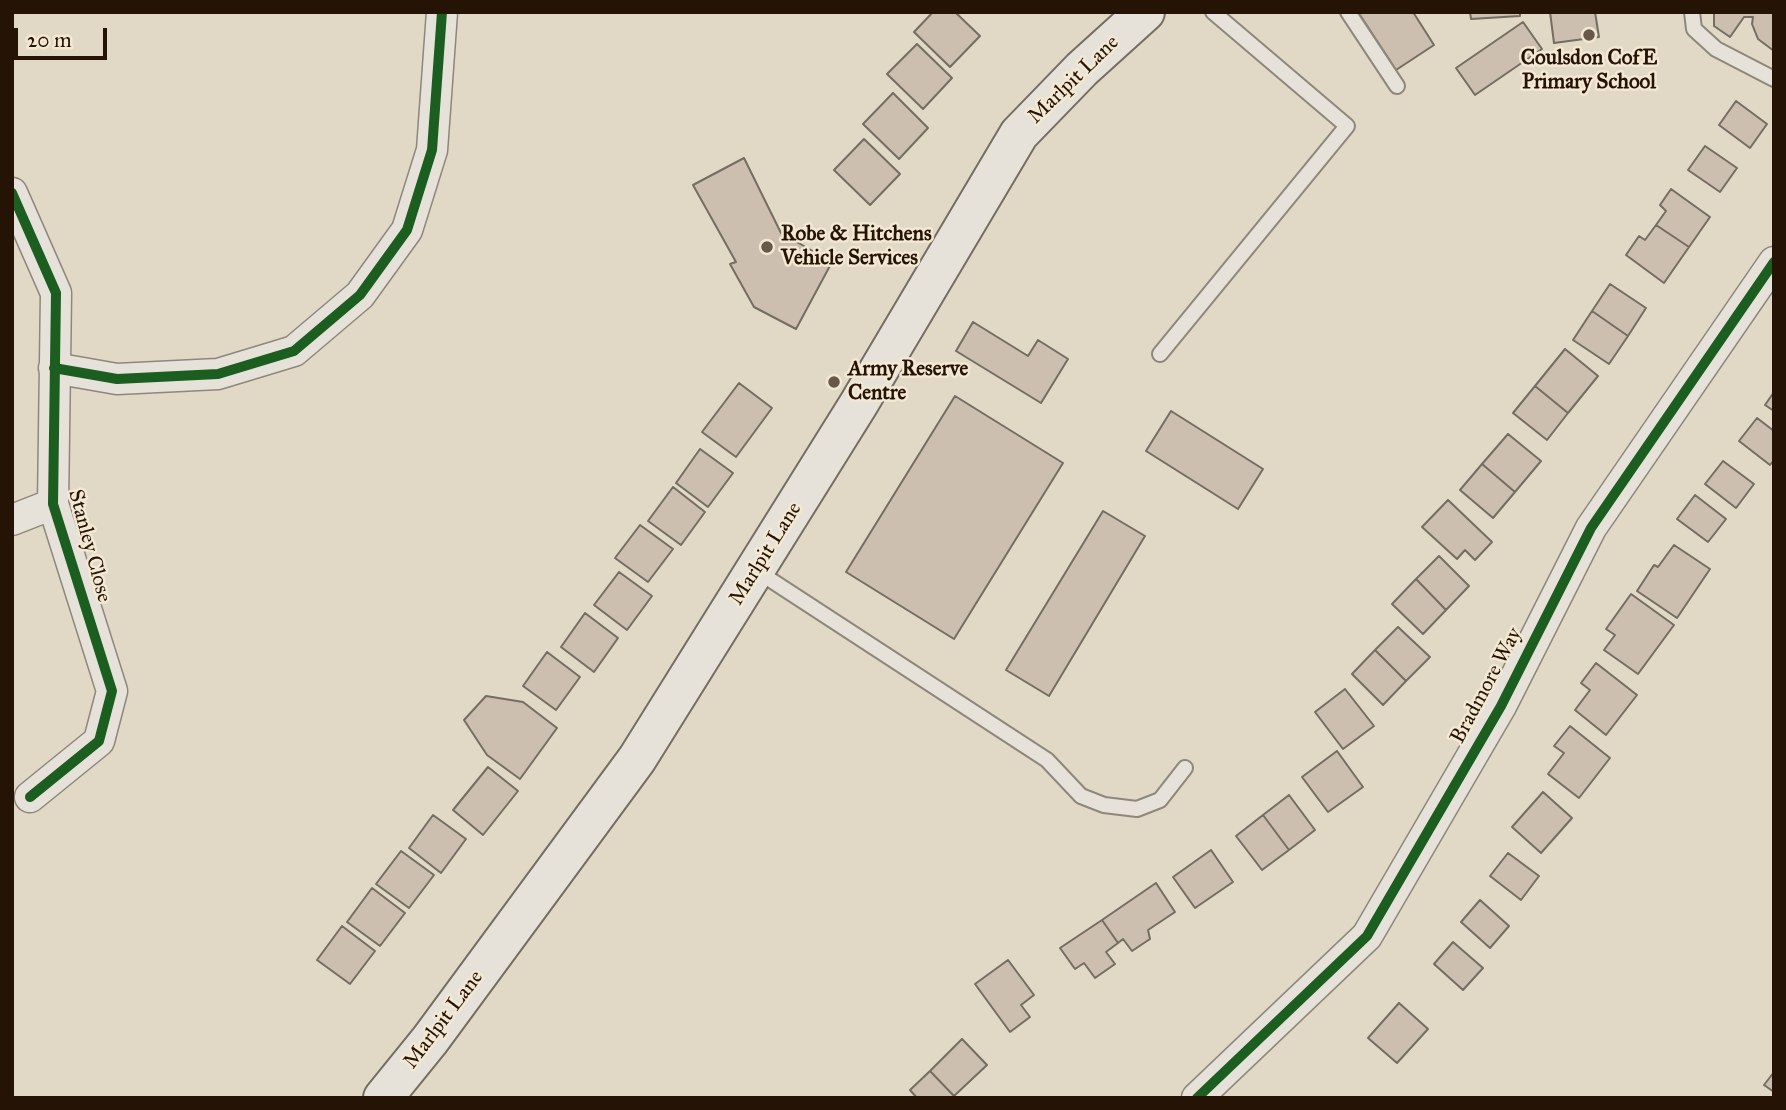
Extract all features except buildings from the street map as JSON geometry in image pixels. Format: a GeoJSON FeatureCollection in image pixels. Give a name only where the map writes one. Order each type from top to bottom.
{"type":"FeatureCollection","features":[{"type":"Feature","properties":{"kind":"main road","name":"Marlpit Lane"},"geometry":{"type":"LineString","coordinates":[[383,1098],[430,1040],[637,759],[858,405],[1019,134],[1082,69],[1146,12]]}},
{"type":"Feature","properties":{"kind":"street"},"geometry":{"type":"LineString","coordinates":[[54,368],[117,379],[218,374],[294,351],[360,295],[407,230],[432,150],[442,12]]}},
{"type":"Feature","properties":{"kind":"street","name":"Stanley Close"},"geometry":{"type":"LineString","coordinates":[[15,206],[56,293],[53,503],[112,691],[99,741],[30,797]]}},
{"type":"Feature","properties":{"kind":"street","name":"Bradmore Way"},"geometry":{"type":"LineString","coordinates":[[1197,1098],[1367,936],[1500,706],[1591,528],[1774,262]]}},
{"type":"Feature","properties":{"kind":"street"},"geometry":{"type":"LineString","coordinates":[[12,520],[53,503]]}},
{"type":"Feature","properties":{"kind":"lane"},"geometry":{"type":"LineString","coordinates":[[1160,354],[1347,126],[1213,12]]}},
{"type":"Feature","properties":{"kind":"lane"},"geometry":{"type":"LineString","coordinates":[[1348,12],[1397,86]]}},
{"type":"Feature","properties":{"kind":"lane"},"geometry":{"type":"LineString","coordinates":[[1692,12],[1694,29],[1717,49],[1774,79]]}},
{"type":"Feature","properties":{"kind":"lane"},"geometry":{"type":"LineString","coordinates":[[755,570],[1047,760],[1081,796],[1104,805],[1137,809],[1160,800],[1185,768]]}},
{"type":"Feature","properties":{"kind":"cycle path"},"geometry":{"type":"LineString","coordinates":[[54,368],[117,379],[218,374],[294,351],[360,295],[407,230],[432,150],[442,12]]}},
{"type":"Feature","properties":{"kind":"cycle path"},"geometry":{"type":"LineString","coordinates":[[12,193],[56,293],[53,504],[112,691],[99,741],[30,797]]}},
{"type":"Feature","properties":{"kind":"cycle path"},"geometry":{"type":"LineString","coordinates":[[1197,1098],[1367,936],[1501,706],[1591,528],[1774,262]]}},
{"type":"Feature","properties":{"kind":"place","name":"Coulsdon CofE Primary School"},"geometry":{"type":"Point","coordinates":[1589,35]}},
{"type":"Feature","properties":{"kind":"place","name":"Robe & Hitchens Vehicle Services"},"geometry":{"type":"Point","coordinates":[767,247]}},
{"type":"Feature","properties":{"kind":"place","name":"Army Reserve Centre"},"geometry":{"type":"Point","coordinates":[834,382]}}]}
